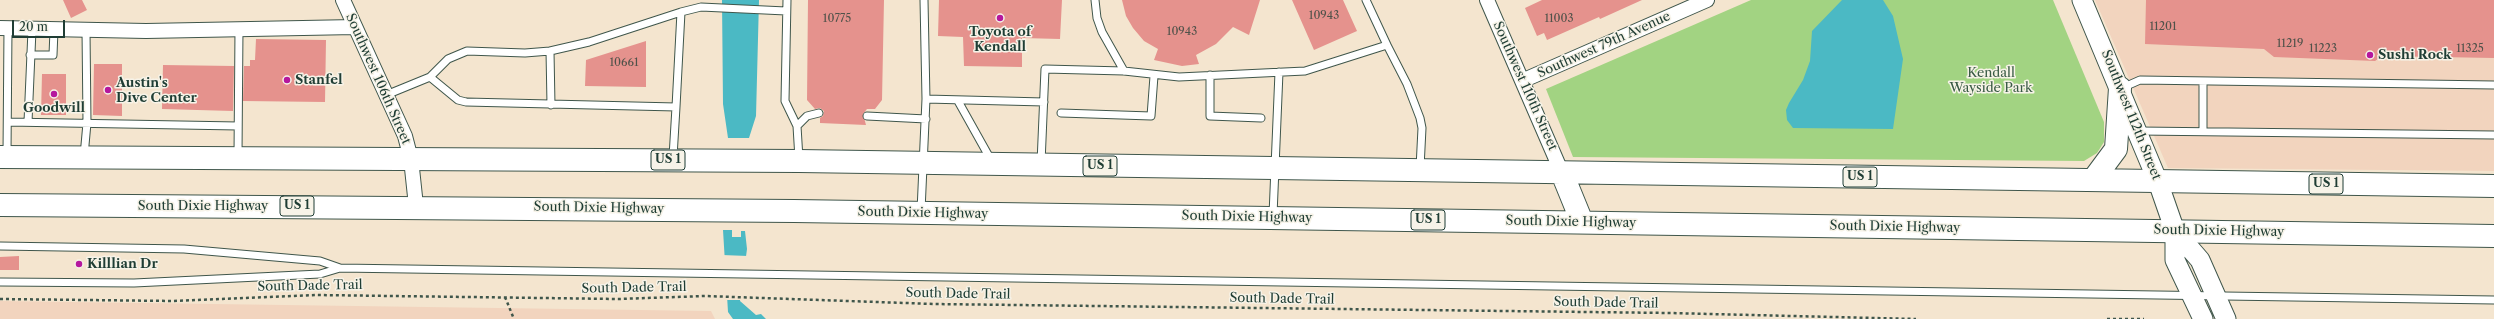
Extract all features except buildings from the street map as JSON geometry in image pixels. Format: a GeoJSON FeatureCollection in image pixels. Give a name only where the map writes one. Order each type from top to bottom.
{"type":"FeatureCollection","features":[{"type":"Feature","properties":{"kind":"highway"},"geometry":{"type":"LineString","coordinates":[[2093,180],[2116,149],[2120,88]]}},
{"type":"Feature","properties":{"kind":"highway","name":"US 1"},"geometry":{"type":"LineString","coordinates":[[3,157],[799,161],[2494,186]]}},
{"type":"Feature","properties":{"kind":"highway"},"geometry":{"type":"LineString","coordinates":[[1562,173],[1582,222]]}},
{"type":"Feature","properties":{"kind":"highway","name":"South Dixie Highway"},"geometry":{"type":"LineString","coordinates":[[0,204],[416,206],[1273,217],[2494,236]]}},
{"type":"Feature","properties":{"kind":"main road","name":"Southwest 112th Street"},"geometry":{"type":"LineString","coordinates":[[2082,0],[2139,130],[2175,231],[2175,260],[2202,319]]}},
{"type":"Feature","properties":{"kind":"main road","name":"Southwest 112th Street"},"geometry":{"type":"LineString","coordinates":[[2175,231],[2200,260],[2226,319]]}},
{"type":"Feature","properties":{"kind":"street","name":"Southwest 106th Street"},"geometry":{"type":"LineString","coordinates":[[343,0],[405,136],[412,159],[416,206]]}},
{"type":"Feature","properties":{"kind":"street","name":"Southwest 110th Street"},"geometry":{"type":"LineString","coordinates":[[1487,0],[1524,80],[1562,173]]}},
{"type":"Feature","properties":{"kind":"street","name":"Southwest 79th Avenue"},"geometry":{"type":"LineString","coordinates":[[1524,80],[1707,0]]}},
{"type":"Feature","properties":{"kind":"street"},"geometry":{"type":"LineString","coordinates":[[4,28],[32,30],[86,30],[355,27]]}},
{"type":"Feature","properties":{"kind":"lane"},"geometry":{"type":"LineString","coordinates":[[787,0],[785,101],[797,126],[799,161]]}},
{"type":"Feature","properties":{"kind":"lane"},"geometry":{"type":"LineString","coordinates":[[921,213],[926,119],[924,0]]}},
{"type":"Feature","properties":{"kind":"lane"},"geometry":{"type":"LineString","coordinates":[[1095,0],[1097,18],[1102,32],[1124,71]]}},
{"type":"Feature","properties":{"kind":"lane"},"geometry":{"type":"LineString","coordinates":[[1366,0],[1387,46],[1407,84],[1420,118],[1422,128],[1420,171]]}},
{"type":"Feature","properties":{"kind":"lane"},"geometry":{"type":"LineString","coordinates":[[386,95],[430,77],[448,59],[467,51],[525,53],[550,51],[589,42],[701,7],[711,9],[786,11]]}},
{"type":"Feature","properties":{"kind":"lane"},"geometry":{"type":"LineString","coordinates":[[673,160],[681,12]]}},
{"type":"Feature","properties":{"kind":"lane"},"geometry":{"type":"LineString","coordinates":[[3,157],[8,122],[4,28]]}},
{"type":"Feature","properties":{"kind":"lane"},"geometry":{"type":"LineString","coordinates":[[238,159],[239,29]]}},
{"type":"Feature","properties":{"kind":"lane"},"geometry":{"type":"LineString","coordinates":[[28,122],[32,30]]}},
{"type":"Feature","properties":{"kind":"lane"},"geometry":{"type":"LineString","coordinates":[[30,54],[53,55],[54,30]]}},
{"type":"Feature","properties":{"kind":"lane"},"geometry":{"type":"LineString","coordinates":[[84,158],[87,123],[86,30]]}},
{"type":"Feature","properties":{"kind":"lane"},"geometry":{"type":"LineString","coordinates":[[1041,165],[1045,69],[1124,71],[1154,76],[1305,71],[1321,68],[1387,46]]}},
{"type":"Feature","properties":{"kind":"lane"},"geometry":{"type":"LineString","coordinates":[[550,51],[551,105]]}},
{"type":"Feature","properties":{"kind":"lane"},"geometry":{"type":"LineString","coordinates":[[1273,217],[1279,72]]}},
{"type":"Feature","properties":{"kind":"lane"},"geometry":{"type":"LineString","coordinates":[[1210,75],[1210,116],[1261,118]]}},
{"type":"Feature","properties":{"kind":"lane"},"geometry":{"type":"LineString","coordinates":[[1061,113],[1151,116],[1154,76]]}},
{"type":"Feature","properties":{"kind":"lane"},"geometry":{"type":"LineString","coordinates":[[430,77],[458,100],[466,102],[676,108]]}},
{"type":"Feature","properties":{"kind":"lane"},"geometry":{"type":"LineString","coordinates":[[2120,88],[2140,80],[2494,85]]}},
{"type":"Feature","properties":{"kind":"lane"},"geometry":{"type":"LineString","coordinates":[[2203,81],[2203,131]]}},
{"type":"Feature","properties":{"kind":"lane"},"geometry":{"type":"LineString","coordinates":[[926,99],[1044,102]]}},
{"type":"Feature","properties":{"kind":"lane"},"geometry":{"type":"LineString","coordinates":[[958,100],[993,164]]}},
{"type":"Feature","properties":{"kind":"lane"},"geometry":{"type":"LineString","coordinates":[[797,126],[807,116],[819,113]]}},
{"type":"Feature","properties":{"kind":"lane"},"geometry":{"type":"LineString","coordinates":[[867,116],[926,119]]}},
{"type":"Feature","properties":{"kind":"lane"},"geometry":{"type":"LineString","coordinates":[[8,122],[238,126]]}},
{"type":"Feature","properties":{"kind":"lane"},"geometry":{"type":"LineString","coordinates":[[2139,130],[2494,135]]}},
{"type":"Feature","properties":{"kind":"lane"},"geometry":{"type":"LineString","coordinates":[[0,246],[184,248],[320,261],[340,268]]}},
{"type":"Feature","properties":{"kind":"lane"},"geometry":{"type":"LineString","coordinates":[[0,282],[134,283],[320,274],[340,268],[2193,297],[2494,300]]}},
{"type":"Feature","properties":{"kind":"path"},"geometry":{"type":"LineString","coordinates":[[161,294],[161,301]]}},
{"type":"Feature","properties":{"kind":"path","name":"South Dade Trail"},"geometry":{"type":"LineString","coordinates":[[0,299],[161,301],[317,295],[618,299],[705,296],[768,297],[934,304],[1669,313],[1916,319]]}},
{"type":"Feature","properties":{"kind":"path"},"geometry":{"type":"LineString","coordinates":[[505,297],[514,319]]}},
{"type":"Feature","properties":{"kind":"path"},"geometry":{"type":"LineString","coordinates":[[2107,319],[2144,319]]}},
{"type":"Feature","properties":{"kind":"shaded area"},"geometry":{"type":"Polygon","coordinates":[[[2095,0],[2494,0],[2494,171],[2168,168],[2095,0]]]}},
{"type":"Feature","properties":{"kind":"shaded area"},"geometry":{"type":"Polygon","coordinates":[[[0,301],[711,311],[715,319],[0,319],[0,301]]]}},
{"type":"Feature","properties":{"kind":"green space","name":"Kendall Wayside Park"},"geometry":{"type":"Polygon","coordinates":[[[1751,0],[2053,0],[2104,122],[2104,142],[2097,153],[2084,161],[1573,157],[1546,89],[1751,0]]]}},
{"type":"Feature","properties":{"kind":"water"},"geometry":{"type":"Polygon","coordinates":[[[722,0],[759,0],[756,116],[749,138],[728,138],[723,104],[722,0]]]}},
{"type":"Feature","properties":{"kind":"water"},"geometry":{"type":"Polygon","coordinates":[[[1842,0],[1883,0],[1893,16],[1903,59],[1893,129],[1793,128],[1787,120],[1786,110],[1803,80],[1810,61],[1812,31],[1842,0]]]}},
{"type":"Feature","properties":{"kind":"water"},"geometry":{"type":"Polygon","coordinates":[[[723,230],[732,230],[732,237],[741,237],[741,231],[745,231],[747,249],[740,301],[756,315],[761,314],[766,319],[733,319],[728,312],[723,230]]]}},
{"type":"Feature","properties":{"kind":"pier"},"geometry":{"type":"Polygon","coordinates":[[[722,255],[748,256],[742,300],[724,300],[722,255]]]}},
{"type":"Feature","properties":{"kind":"place","name":"Toyota of Kendall"},"geometry":{"type":"Point","coordinates":[1000,18]}},
{"type":"Feature","properties":{"kind":"place","name":"Sushi Rock"},"geometry":{"type":"Point","coordinates":[2370,55]}},
{"type":"Feature","properties":{"kind":"place","name":"Stanfel"},"geometry":{"type":"Point","coordinates":[287,80]}},
{"type":"Feature","properties":{"kind":"place","name":"Austin's Dive Center"},"geometry":{"type":"Point","coordinates":[108,90]}},
{"type":"Feature","properties":{"kind":"place","name":"Goodwill"},"geometry":{"type":"Point","coordinates":[54,94]}},
{"type":"Feature","properties":{"kind":"place","name":"Killlian Dr"},"geometry":{"type":"Point","coordinates":[79,264]}}]}
